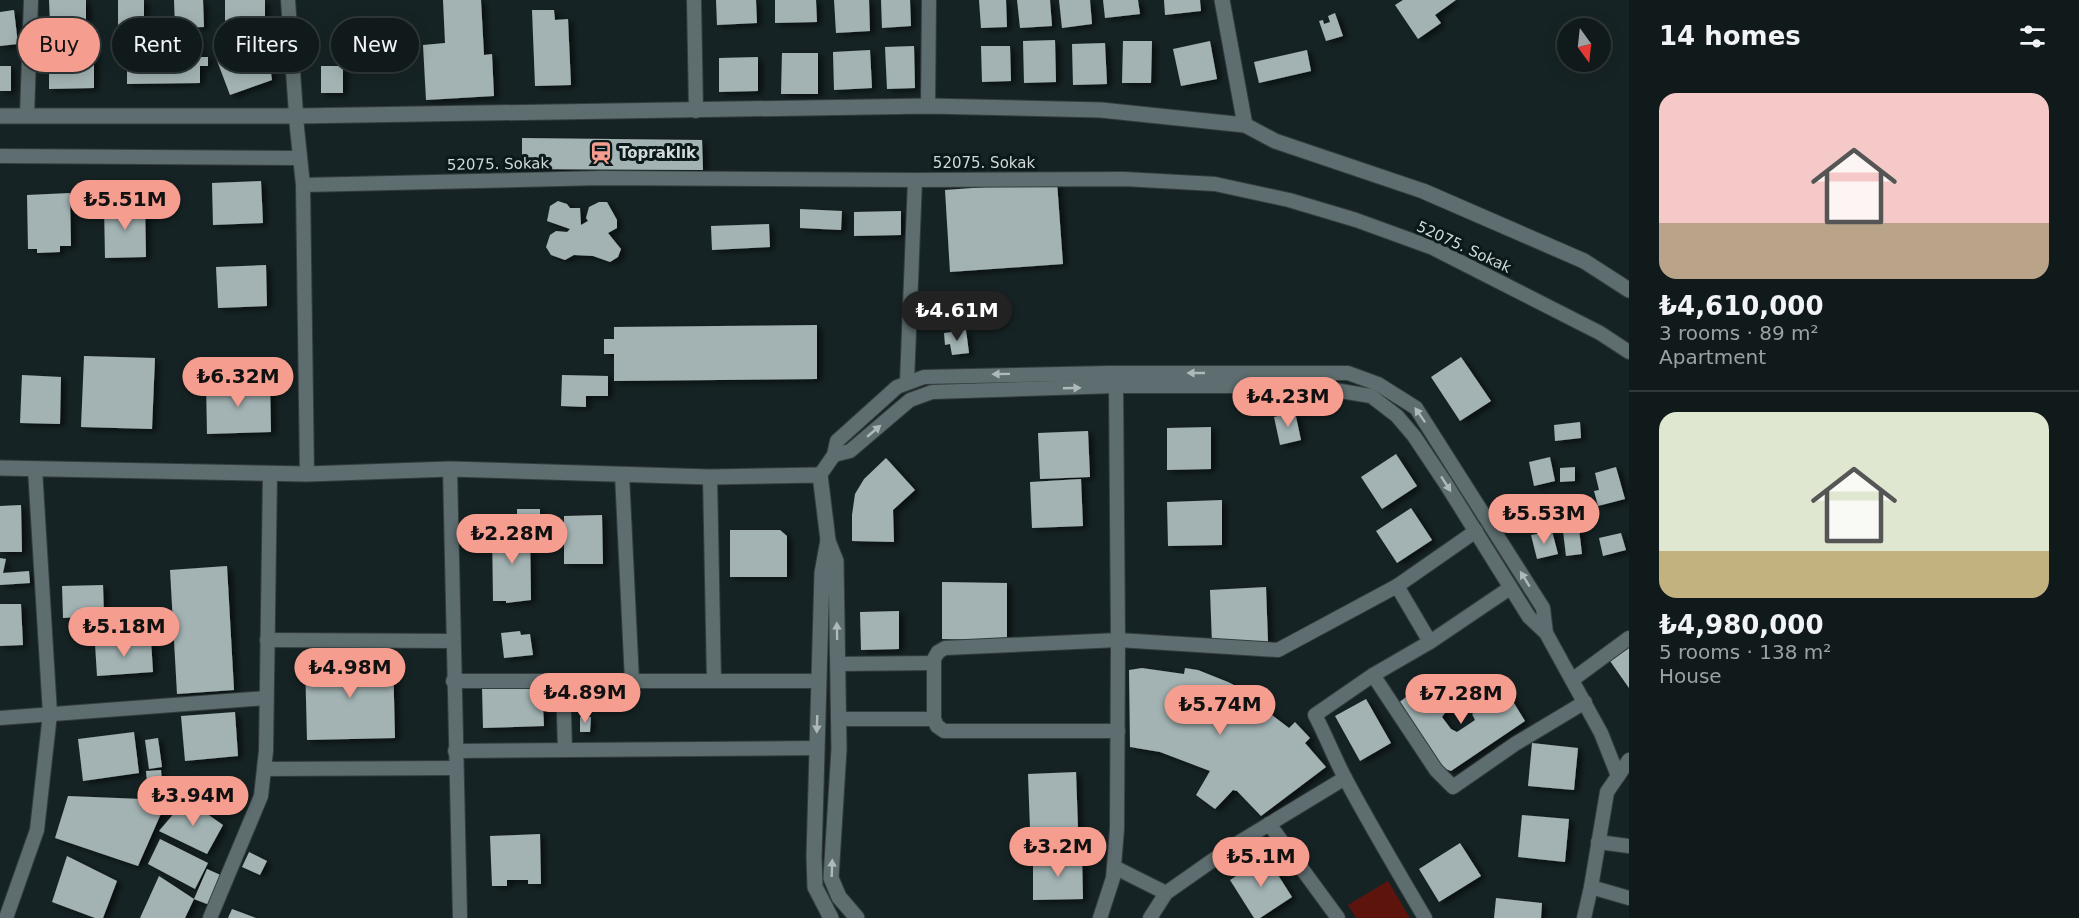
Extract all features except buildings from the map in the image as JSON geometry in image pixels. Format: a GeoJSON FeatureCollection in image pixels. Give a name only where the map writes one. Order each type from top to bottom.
{"type":"FeatureCollection","features":[{"type":"Feature","properties":{"kind":"street"},"geometry":{"type":"LineString","coordinates":[[27,116],[31,0]]}},
{"type":"Feature","properties":{"kind":"street"},"geometry":{"type":"LineString","coordinates":[[288,0],[303,185],[307,474]]}},
{"type":"Feature","properties":{"kind":"street"},"geometry":{"type":"LineString","coordinates":[[694,0],[696,111]]}},
{"type":"Feature","properties":{"kind":"street"},"geometry":{"type":"LineString","coordinates":[[928,106],[929,0]]}},
{"type":"Feature","properties":{"kind":"street"},"geometry":{"type":"LineString","coordinates":[[1222,0],[1245,125]]}},
{"type":"Feature","properties":{"kind":"street"},"geometry":{"type":"LineString","coordinates":[[0,116],[297,116],[928,106],[1101,110],[1245,125],[1275,141],[1423,191],[1584,261],[1629,290]]}},
{"type":"Feature","properties":{"kind":"street"},"geometry":{"type":"LineString","coordinates":[[0,156],[300,158]]}},
{"type":"Feature","properties":{"kind":"street","name":"52075. Sokak"},"geometry":{"type":"LineString","coordinates":[[303,185],[601,178],[1124,179],[1215,184],[1289,200],[1356,220],[1433,248],[1600,333],[1629,352]]}},
{"type":"Feature","properties":{"kind":"street"},"geometry":{"type":"LineString","coordinates":[[907,382],[915,180]]}},
{"type":"Feature","properties":{"kind":"street"},"geometry":{"type":"LineString","coordinates":[[857,918],[839,897],[831,878],[838,719],[836,561],[828,540],[820,475],[834,455],[837,441],[889,393],[907,382],[933,376],[1109,372],[1348,373],[1363,378],[1392,392],[1416,408],[1543,608],[1546,633]]}},
{"type":"Feature","properties":{"kind":"street"},"geometry":{"type":"LineString","coordinates":[[834,455],[850,451],[910,400],[932,392],[1116,386],[1310,386],[1371,396],[1397,416],[1414,436],[1529,617],[1546,633],[1585,702],[1618,776]]}},
{"type":"Feature","properties":{"kind":"street"},"geometry":{"type":"LineString","coordinates":[[1100,918],[1113,878],[1117,829],[1116,386]]}},
{"type":"Feature","properties":{"kind":"street"},"geometry":{"type":"LineString","coordinates":[[0,468],[270,474],[450,469],[710,477],[820,475]]}},
{"type":"Feature","properties":{"kind":"street"},"geometry":{"type":"LineString","coordinates":[[6,918],[37,830],[50,714],[35,469]]}},
{"type":"Feature","properties":{"kind":"street"},"geometry":{"type":"LineString","coordinates":[[450,469],[460,918]]}},
{"type":"Feature","properties":{"kind":"street"},"geometry":{"type":"LineString","coordinates":[[210,918],[261,796],[266,751],[270,474]]}},
{"type":"Feature","properties":{"kind":"street"},"geometry":{"type":"LineString","coordinates":[[622,474],[632,681]]}},
{"type":"Feature","properties":{"kind":"street"},"geometry":{"type":"LineString","coordinates":[[710,477],[714,681]]}},
{"type":"Feature","properties":{"kind":"street"},"geometry":{"type":"LineString","coordinates":[[1118,730],[948,732],[940,729],[934,719],[933,663],[935,655],[945,648],[1118,640],[1278,650],[1397,586],[1476,531]]}},
{"type":"Feature","properties":{"kind":"street"},"geometry":{"type":"LineString","coordinates":[[827,916],[815,886],[814,857],[822,573],[828,540]]}},
{"type":"Feature","properties":{"kind":"street"},"geometry":{"type":"LineString","coordinates":[[1397,586],[1430,642]]}},
{"type":"Feature","properties":{"kind":"street"},"geometry":{"type":"LineString","coordinates":[[1425,918],[1345,778],[1335,759],[1329,740],[1315,715],[1373,675],[1430,642],[1510,588]]}},
{"type":"Feature","properties":{"kind":"street"},"geometry":{"type":"LineString","coordinates":[[1572,680],[1629,638]]}},
{"type":"Feature","properties":{"kind":"street"},"geometry":{"type":"LineString","coordinates":[[267,640],[453,641]]}},
{"type":"Feature","properties":{"kind":"street"},"geometry":{"type":"LineString","coordinates":[[838,664],[933,663]]}},
{"type":"Feature","properties":{"kind":"street"},"geometry":{"type":"LineString","coordinates":[[1373,675],[1436,770],[1453,787],[1515,744],[1585,702]]}},
{"type":"Feature","properties":{"kind":"street"},"geometry":{"type":"LineString","coordinates":[[453,681],[818,681]]}},
{"type":"Feature","properties":{"kind":"street"},"geometry":{"type":"LineString","coordinates":[[562,681],[565,750]]}},
{"type":"Feature","properties":{"kind":"street"},"geometry":{"type":"LineString","coordinates":[[0,718],[266,698]]}},
{"type":"Feature","properties":{"kind":"street"},"geometry":{"type":"LineString","coordinates":[[838,719],[934,719]]}},
{"type":"Feature","properties":{"kind":"street"},"geometry":{"type":"LineString","coordinates":[[455,751],[816,748]]}},
{"type":"Feature","properties":{"kind":"street"},"geometry":{"type":"LineString","coordinates":[[1584,918],[1607,792],[1629,760]]}},
{"type":"Feature","properties":{"kind":"street"},"geometry":{"type":"LineString","coordinates":[[264,769],[455,768]]}},
{"type":"Feature","properties":{"kind":"street"},"geometry":{"type":"LineString","coordinates":[[1150,918],[1166,893],[1233,846],[1345,778]]}},
{"type":"Feature","properties":{"kind":"street"},"geometry":{"type":"LineString","coordinates":[[1269,824],[1338,918]]}},
{"type":"Feature","properties":{"kind":"street"},"geometry":{"type":"LineString","coordinates":[[1598,842],[1629,846]]}},
{"type":"Feature","properties":{"kind":"street"},"geometry":{"type":"LineString","coordinates":[[1114,867],[1166,893]]}},
{"type":"Feature","properties":{"kind":"street"},"geometry":{"type":"LineString","coordinates":[[1591,887],[1629,898]]}},
{"type":"Feature","properties":{"kind":"shaded area"},"geometry":{"type":"Polygon","coordinates":[[[1388,881],[1410,918],[1356,918],[1348,905],[1388,881]]]}},
{"type":"Feature","properties":{"kind":"place","name":"Topraklık"},"geometry":{"type":"Point","coordinates":[601,153]}}]}
